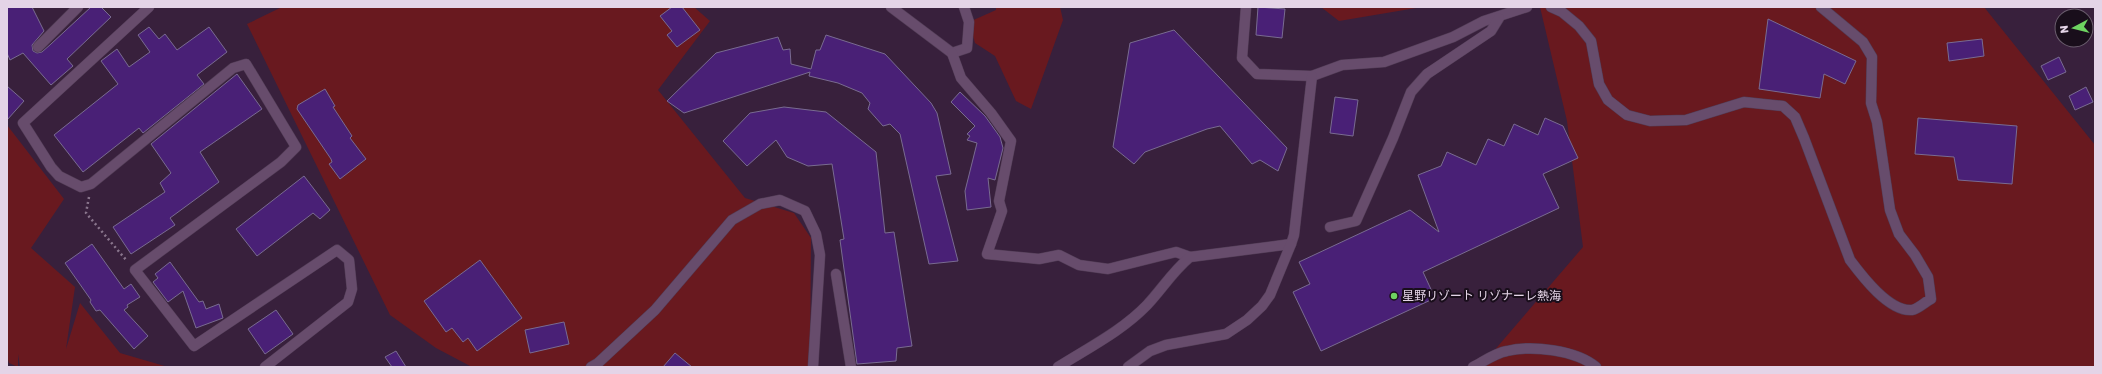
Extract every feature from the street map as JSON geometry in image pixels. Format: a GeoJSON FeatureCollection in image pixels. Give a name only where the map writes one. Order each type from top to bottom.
{"type":"FeatureCollection","features":[{"type":"Feature","properties":{"kind":"street"},"geometry":{"type":"LineString","coordinates":[[38,47],[78,7]]}},
{"type":"Feature","properties":{"kind":"street"},"geometry":{"type":"LineString","coordinates":[[148,7],[24,123],[51,167],[59,176],[81,187],[91,184],[233,68],[246,64],[296,147],[281,162],[135,270],[194,346],[337,250],[349,260],[352,289],[348,302],[265,367]]}},
{"type":"Feature","properties":{"kind":"street"},"geometry":{"type":"LineString","coordinates":[[891,7],[952,53],[961,78],[991,113],[1011,141],[999,201],[1002,211],[987,254],[1039,260],[1059,255],[1079,265],[1108,269],[1176,252],[1190,256],[1291,244]]}},
{"type":"Feature","properties":{"kind":"street"},"geometry":{"type":"LineString","coordinates":[[952,53],[968,48],[969,22],[964,7]]}},
{"type":"Feature","properties":{"kind":"street"},"geometry":{"type":"LineString","coordinates":[[1246,7],[1242,58],[1257,74],[1312,76],[1342,65],[1384,62],[1452,37],[1484,21],[1499,18],[1527,7]]}},
{"type":"Feature","properties":{"kind":"street"},"geometry":{"type":"LineString","coordinates":[[1551,7],[1562,12],[1579,26],[1591,42],[1599,84],[1608,100],[1626,115],[1650,121],[1686,120],[1744,102],[1783,106],[1795,117],[1850,260],[1862,277],[1892,305],[1902,310],[1913,310],[1930,299],[1928,277],[1899,234],[1890,210],[1877,122],[1871,103],[1872,57],[1863,42],[1821,7]]}},
{"type":"Feature","properties":{"kind":"street"},"geometry":{"type":"LineString","coordinates":[[1330,227],[1356,221],[1393,138],[1411,92],[1427,74],[1491,31],[1499,18]]}},
{"type":"Feature","properties":{"kind":"street"},"geometry":{"type":"LineString","coordinates":[[1128,367],[1150,351],[1166,345],[1226,334],[1247,320],[1270,296],[1294,235],[1312,76]]}},
{"type":"Feature","properties":{"kind":"street"},"geometry":{"type":"LineString","coordinates":[[591,367],[598,363],[655,310],[732,220],[760,204],[780,200],[805,211],[816,234],[820,255],[813,367]]}},
{"type":"Feature","properties":{"kind":"street"},"geometry":{"type":"LineString","coordinates":[[1058,367],[1112,334],[1146,306],[1178,267],[1190,256]]}},
{"type":"Feature","properties":{"kind":"street"},"geometry":{"type":"LineString","coordinates":[[836,274],[851,367]]}},
{"type":"Feature","properties":{"kind":"street"},"geometry":{"type":"LineString","coordinates":[[1473,367],[1506,351],[1528,349],[1567,352],[1596,367]]}},
{"type":"Feature","properties":{"kind":"path"},"geometry":{"type":"LineString","coordinates":[[91,184],[86,213],[135,270]]}},
{"type":"Feature","properties":{"kind":"shaded area"},"geometry":{"type":"Polygon","coordinates":[[[282,7],[694,7],[710,21],[658,90],[745,198],[794,213],[811,238],[810,367],[472,367],[436,348],[390,315],[247,24],[282,7]]]}},
{"type":"Feature","properties":{"kind":"shaded area"},"geometry":{"type":"Polygon","coordinates":[[[996,7],[1060,7],[1063,20],[1031,109],[1016,101],[995,56],[975,43],[969,22],[996,10],[996,7]]]}},
{"type":"Feature","properties":{"kind":"shaded area"},"geometry":{"type":"Polygon","coordinates":[[[1321,7],[1422,7],[1339,21],[1321,7]]]}},
{"type":"Feature","properties":{"kind":"shaded area"},"geometry":{"type":"Polygon","coordinates":[[[1540,7],[1984,7],[2095,145],[2095,367],[1480,367],[1583,247],[1567,121],[1540,7]]]}},
{"type":"Feature","properties":{"kind":"shaded area"},"geometry":{"type":"Polygon","coordinates":[[[7,125],[64,199],[31,248],[75,287],[66,349],[80,303],[120,353],[168,367],[20,367],[18,354],[18,367],[9,363],[7,356],[7,125]]]}},
{"type":"Feature","properties":{"kind":"building"},"geometry":{"type":"Polygon","coordinates":[[[7,7],[32,7],[44,31],[32,45],[33,51],[37,53],[42,52],[91,7],[101,7],[111,17],[67,59],[73,66],[51,85],[23,53],[10,60],[7,53],[7,7]]]}},
{"type":"Feature","properties":{"kind":"building"},"geometry":{"type":"Polygon","coordinates":[[[672,7],[682,7],[700,30],[677,47],[667,35],[672,31],[660,16],[672,7]]]}},
{"type":"Feature","properties":{"kind":"building"},"geometry":{"type":"Polygon","coordinates":[[[1258,7],[1285,9],[1282,38],[1256,35],[1258,7]]]}},
{"type":"Feature","properties":{"kind":"building"},"geometry":{"type":"Polygon","coordinates":[[[1768,19],[1856,61],[1845,84],[1824,74],[1820,98],[1759,89],[1768,19]]]}},
{"type":"Feature","properties":{"kind":"building"},"geometry":{"type":"Polygon","coordinates":[[[149,27],[159,39],[165,34],[177,50],[209,27],[227,52],[197,75],[204,84],[143,133],[139,128],[83,172],[54,135],[118,84],[101,61],[117,49],[129,67],[150,52],[138,35],[149,27]]]}},
{"type":"Feature","properties":{"kind":"building"},"geometry":{"type":"Polygon","coordinates":[[[1174,30],[1287,148],[1278,171],[1260,160],[1252,164],[1220,126],[1207,129],[1145,152],[1134,164],[1113,147],[1130,43],[1174,30]]]}},
{"type":"Feature","properties":{"kind":"building"},"geometry":{"type":"Polygon","coordinates":[[[826,35],[885,54],[931,103],[937,113],[951,174],[936,176],[958,261],[929,264],[900,134],[890,124],[883,126],[868,109],[870,103],[862,93],[838,83],[809,76],[810,72],[684,113],[667,101],[716,53],[778,37],[783,50],[790,49],[791,64],[811,69],[816,50],[820,50],[826,35]]]}},
{"type":"Feature","properties":{"kind":"building"},"geometry":{"type":"Polygon","coordinates":[[[1982,39],[1984,56],[1949,61],[1947,43],[1982,39]]]}},
{"type":"Feature","properties":{"kind":"building"},"geometry":{"type":"Polygon","coordinates":[[[2059,57],[2066,72],[2048,80],[2041,66],[2059,57]]]}},
{"type":"Feature","properties":{"kind":"building"},"geometry":{"type":"Polygon","coordinates":[[[237,74],[262,109],[200,152],[219,182],[170,218],[175,225],[131,254],[113,227],[165,192],[160,183],[171,173],[151,144],[237,74]]]}},
{"type":"Feature","properties":{"kind":"building"},"geometry":{"type":"Polygon","coordinates":[[[7,86],[24,101],[7,120],[7,86]]]}},
{"type":"Feature","properties":{"kind":"building"},"geometry":{"type":"Polygon","coordinates":[[[2086,87],[2093,102],[2075,110],[2069,96],[2086,87]]]}},
{"type":"Feature","properties":{"kind":"building"},"geometry":{"type":"Polygon","coordinates":[[[325,89],[335,106],[333,107],[352,136],[350,138],[366,159],[340,179],[329,164],[332,162],[331,159],[297,109],[298,105],[325,89]]]}},
{"type":"Feature","properties":{"kind":"building"},"geometry":{"type":"Polygon","coordinates":[[[960,92],[985,116],[1000,137],[1003,148],[995,180],[988,178],[991,207],[967,210],[965,191],[977,143],[967,140],[970,136],[967,134],[975,126],[951,102],[960,92]]]}},
{"type":"Feature","properties":{"kind":"building"},"geometry":{"type":"Polygon","coordinates":[[[1335,97],[1358,100],[1353,136],[1330,133],[1335,97]]]}},
{"type":"Feature","properties":{"kind":"building"},"geometry":{"type":"Polygon","coordinates":[[[784,107],[826,112],[876,152],[885,233],[894,232],[912,346],[897,348],[896,361],[857,364],[840,240],[844,239],[832,164],[808,166],[787,157],[776,140],[747,166],[723,141],[750,113],[784,107]]]}},
{"type":"Feature","properties":{"kind":"building"},"geometry":{"type":"Polygon","coordinates":[[[1545,118],[1563,126],[1578,158],[1543,174],[1559,208],[1423,272],[1435,298],[1321,351],[1293,292],[1310,284],[1299,262],[1410,210],[1439,232],[1418,175],[1441,166],[1447,152],[1476,165],[1488,139],[1504,146],[1514,124],[1538,135],[1545,118]]]}},
{"type":"Feature","properties":{"kind":"building"},"geometry":{"type":"Polygon","coordinates":[[[1918,118],[2017,126],[2012,184],[1958,180],[1954,157],[1915,154],[1918,118]]]}},
{"type":"Feature","properties":{"kind":"building"},"geometry":{"type":"Polygon","coordinates":[[[304,176],[330,210],[320,219],[313,213],[257,256],[236,229],[304,176]]]}},
{"type":"Feature","properties":{"kind":"building"},"geometry":{"type":"Polygon","coordinates":[[[92,244],[124,289],[131,284],[140,297],[127,305],[128,307],[124,310],[148,336],[134,349],[100,310],[96,311],[90,302],[91,300],[65,263],[92,244]]]}},
{"type":"Feature","properties":{"kind":"building"},"geometry":{"type":"Polygon","coordinates":[[[480,260],[522,318],[477,351],[468,338],[463,342],[452,328],[446,332],[424,301],[480,260]]]}},
{"type":"Feature","properties":{"kind":"building"},"geometry":{"type":"Polygon","coordinates":[[[170,262],[199,302],[203,301],[206,309],[219,304],[223,318],[196,328],[183,291],[168,302],[153,282],[158,278],[155,274],[170,262]]]}},
{"type":"Feature","properties":{"kind":"building"},"geometry":{"type":"Polygon","coordinates":[[[276,310],[293,334],[265,354],[248,329],[276,310]]]}},
{"type":"Feature","properties":{"kind":"building"},"geometry":{"type":"Polygon","coordinates":[[[564,322],[569,344],[530,353],[525,330],[564,322]]]}},
{"type":"Feature","properties":{"kind":"building"},"geometry":{"type":"Polygon","coordinates":[[[396,351],[406,367],[392,367],[385,357],[396,351]]]}},
{"type":"Feature","properties":{"kind":"building"},"geometry":{"type":"Polygon","coordinates":[[[675,353],[692,367],[663,367],[675,353]]]}},
{"type":"Feature","properties":{"kind":"place","name":"星野リゾート リゾナーレ熱海"},"geometry":{"type":"Point","coordinates":[1394,296]}}]}
